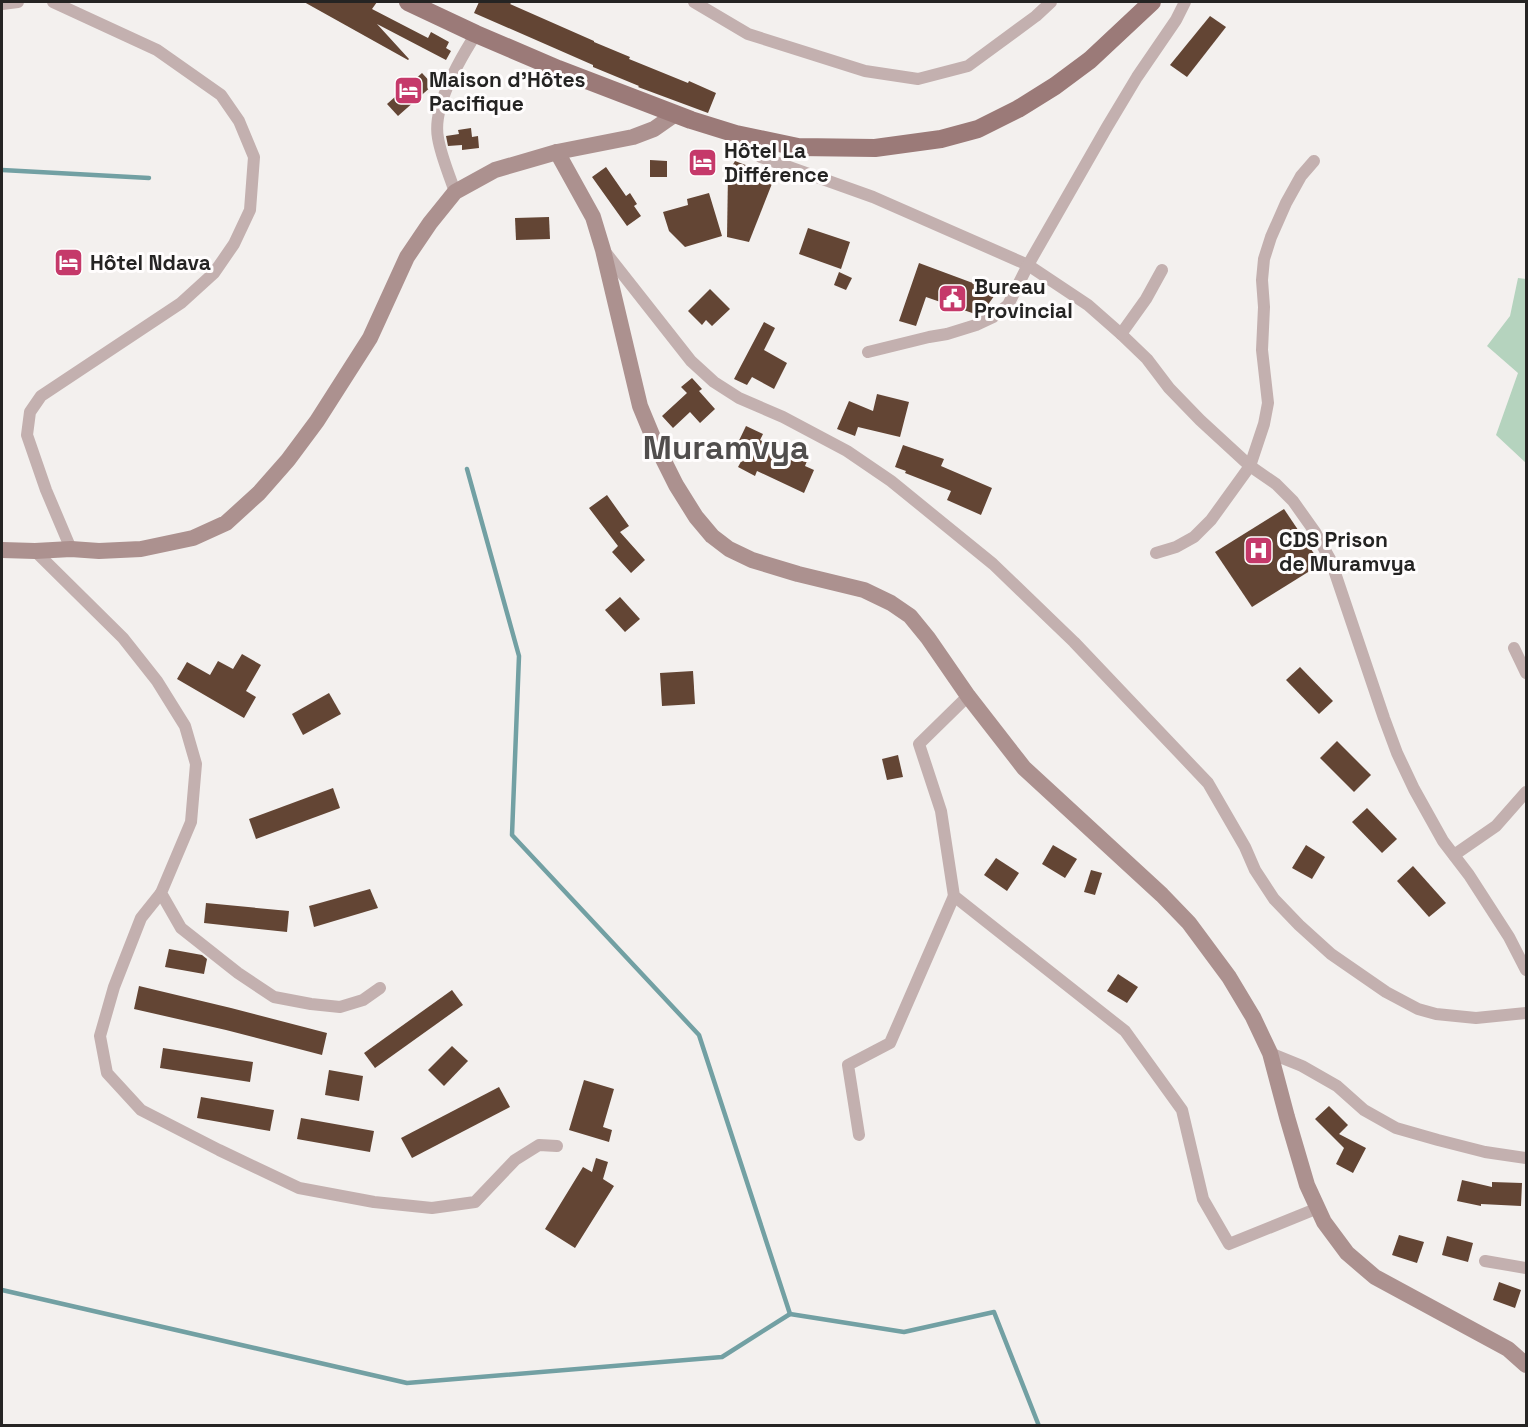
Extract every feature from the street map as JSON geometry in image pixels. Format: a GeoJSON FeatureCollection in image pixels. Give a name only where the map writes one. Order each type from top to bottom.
{"type":"FeatureCollection","features":[{"type":"Feature","properties":{"kind":"main road"},"geometry":{"type":"LineString","coordinates":[[408,2],[558,69],[674,115],[736,134],[798,147],[875,148],[941,139],[978,129],[1018,109],[1055,86],[1090,60],[1147,3]]}},
{"type":"Feature","properties":{"kind":"main road"},"geometry":{"type":"LineString","coordinates":[[2,550],[141,549],[193,538],[226,523],[259,493],[288,460],[316,421],[370,338],[408,257],[430,223],[455,192],[495,170],[557,152],[633,137],[654,129],[674,115]]}},
{"type":"Feature","properties":{"kind":"main road"},"geometry":{"type":"LineString","coordinates":[[557,152],[593,217],[603,249],[640,406],[676,485],[702,524],[712,536],[729,549],[752,560],[864,590],[891,603],[910,616],[1024,768],[1162,895],[1189,923],[1229,977],[1253,1017],[1270,1053],[1307,1185],[1324,1222],[1347,1253],[1375,1277],[1508,1349],[1527,1365]]}},
{"type":"Feature","properties":{"kind":"street"},"geometry":{"type":"LineString","coordinates":[[2,4],[18,2]]}},
{"type":"Feature","properties":{"kind":"street"},"geometry":{"type":"LineString","coordinates":[[53,2],[157,50],[221,95],[238,121],[254,157],[250,210],[234,244],[214,273],[181,303],[42,396],[30,412],[27,435],[46,490],[71,549]]}},
{"type":"Feature","properties":{"kind":"street"},"geometry":{"type":"LineString","coordinates":[[694,2],[748,34],[865,71],[918,79],[968,66],[1036,16],[1051,2]]}},
{"type":"Feature","properties":{"kind":"street"},"geometry":{"type":"LineString","coordinates":[[868,351],[976,326],[993,317],[1008,305],[1107,127],[1137,77],[1176,20],[1185,2]]}},
{"type":"Feature","properties":{"kind":"street"},"geometry":{"type":"LineString","coordinates":[[455,192],[438,138],[437,120],[459,61],[476,34]]}},
{"type":"Feature","properties":{"kind":"street"},"geometry":{"type":"LineString","coordinates":[[736,134],[744,145],[761,158],[873,197],[1028,266],[1088,305],[1147,359],[1169,388],[1200,420],[1250,466],[1276,484],[1293,501],[1330,561],[1384,718],[1414,789],[1443,842],[1470,874],[1527,970]]}},
{"type":"Feature","properties":{"kind":"street"},"geometry":{"type":"LineString","coordinates":[[1156,553],[1176,547],[1194,537],[1211,520],[1250,466],[1264,424],[1268,403],[1262,350],[1264,259],[1286,203],[1301,176],[1314,161]]}},
{"type":"Feature","properties":{"kind":"street"},"geometry":{"type":"LineString","coordinates":[[603,249],[691,361],[714,382],[739,398],[783,417],[847,451],[891,481],[993,564],[1074,642],[1208,783],[1245,847],[1255,870],[1274,899],[1331,954],[1386,992],[1418,1009],[1436,1014],[1476,1018],[1527,1012]]}},
{"type":"Feature","properties":{"kind":"street"},"geometry":{"type":"LineString","coordinates":[[1121,334],[1146,299],[1162,270]]}},
{"type":"Feature","properties":{"kind":"street"},"geometry":{"type":"LineString","coordinates":[[35,551],[123,638],[157,681],[185,726],[196,764],[191,822],[161,893],[141,918],[114,987],[100,1035],[107,1073],[141,1110],[219,1150],[299,1188],[374,1202],[432,1209],[475,1202],[515,1160],[539,1145],[557,1146]]}},
{"type":"Feature","properties":{"kind":"street"},"geometry":{"type":"LineString","coordinates":[[1514,648],[1527,673]]}},
{"type":"Feature","properties":{"kind":"street"},"geometry":{"type":"LineString","coordinates":[[859,1135],[848,1065],[890,1043],[954,896],[941,811],[919,744],[968,696]]}},
{"type":"Feature","properties":{"kind":"street"},"geometry":{"type":"LineString","coordinates":[[1454,855],[1496,826],[1527,792]]}},
{"type":"Feature","properties":{"kind":"street"},"geometry":{"type":"LineString","coordinates":[[161,893],[181,928],[238,973],[274,997],[311,1004],[340,1006],[363,1000],[380,988]]}},
{"type":"Feature","properties":{"kind":"street"},"geometry":{"type":"LineString","coordinates":[[954,896],[1125,1031],[1182,1110],[1203,1199],[1229,1244],[1318,1208]]}},
{"type":"Feature","properties":{"kind":"street"},"geometry":{"type":"LineString","coordinates":[[1270,1053],[1302,1066],[1337,1086],[1364,1110],[1396,1128],[1485,1152],[1527,1158]]}},
{"type":"Feature","properties":{"kind":"street"},"geometry":{"type":"LineString","coordinates":[[1485,1261],[1527,1268]]}},
{"type":"Feature","properties":{"kind":"street"},"geometry":{"type":"LineString","coordinates":[[1508,1349],[1527,1353]]}},
{"type":"Feature","properties":{"kind":"green space"},"geometry":{"type":"Polygon","coordinates":[[[1518,278],[1526,279],[1526,463],[1496,435],[1518,373],[1487,346],[1510,316],[1518,278]]]}},
{"type":"Feature","properties":{"kind":"building"},"geometry":{"type":"Polygon","coordinates":[[[304,2],[377,2],[372,9],[428,38],[431,32],[449,42],[446,48],[451,51],[446,60],[377,24],[408,60],[304,2]]]}},
{"type":"Feature","properties":{"kind":"building"},"geometry":{"type":"Polygon","coordinates":[[[479,2],[512,2],[510,4],[630,57],[629,59],[716,93],[708,113],[638,87],[474,13],[479,2]]]}},
{"type":"Feature","properties":{"kind":"building"},"geometry":{"type":"Polygon","coordinates":[[[1210,16],[1226,27],[1187,77],[1170,65],[1210,16]]]}},
{"type":"Feature","properties":{"kind":"building"},"geometry":{"type":"Polygon","coordinates":[[[422,73],[433,85],[398,116],[387,104],[422,73]]]}},
{"type":"Feature","properties":{"kind":"building"},"geometry":{"type":"Polygon","coordinates":[[[471,128],[472,137],[478,136],[479,148],[462,150],[462,145],[448,146],[446,136],[459,134],[458,130],[471,128]]]}},
{"type":"Feature","properties":{"kind":"building"},"geometry":{"type":"Polygon","coordinates":[[[650,160],[667,161],[667,177],[650,177],[650,160]]]}},
{"type":"Feature","properties":{"kind":"building"},"geometry":{"type":"Polygon","coordinates":[[[735,161],[775,176],[749,242],[727,237],[728,173],[735,161]]]}},
{"type":"Feature","properties":{"kind":"building"},"geometry":{"type":"Polygon","coordinates":[[[606,167],[626,196],[630,193],[637,204],[634,206],[641,216],[627,226],[592,177],[606,167]]]}},
{"type":"Feature","properties":{"kind":"building"},"geometry":{"type":"Polygon","coordinates":[[[709,193],[722,236],[685,247],[669,231],[663,212],[688,205],[687,199],[709,193]]]}},
{"type":"Feature","properties":{"kind":"building"},"geometry":{"type":"Polygon","coordinates":[[[549,217],[550,239],[516,240],[515,218],[549,217]]]}},
{"type":"Feature","properties":{"kind":"building"},"geometry":{"type":"Polygon","coordinates":[[[808,228],[850,242],[841,269],[799,254],[808,228]]]}},
{"type":"Feature","properties":{"kind":"building"},"geometry":{"type":"Polygon","coordinates":[[[919,263],[997,292],[982,313],[978,315],[926,297],[916,326],[899,321],[919,263]]]}},
{"type":"Feature","properties":{"kind":"building"},"geometry":{"type":"Polygon","coordinates":[[[839,272],[852,278],[846,290],[834,285],[839,272]]]}},
{"type":"Feature","properties":{"kind":"building"},"geometry":{"type":"Polygon","coordinates":[[[710,289],[730,309],[712,326],[706,320],[702,325],[688,311],[710,289]]]}},
{"type":"Feature","properties":{"kind":"building"},"geometry":{"type":"Polygon","coordinates":[[[764,322],[775,328],[764,350],[787,363],[774,389],[752,377],[747,385],[734,379],[764,322]]]}},
{"type":"Feature","properties":{"kind":"building"},"geometry":{"type":"Polygon","coordinates":[[[692,378],[702,389],[699,391],[715,409],[700,423],[690,412],[673,428],[662,416],[687,393],[681,387],[692,378]]]}},
{"type":"Feature","properties":{"kind":"building"},"geometry":{"type":"Polygon","coordinates":[[[877,394],[909,402],[900,437],[858,427],[855,436],[837,429],[849,401],[873,411],[877,394]]]}},
{"type":"Feature","properties":{"kind":"building"},"geometry":{"type":"Polygon","coordinates":[[[746,426],[763,434],[760,440],[770,445],[767,450],[790,460],[793,454],[807,461],[805,466],[814,470],[804,493],[757,471],[755,476],[738,467],[743,458],[733,453],[746,426]]]}},
{"type":"Feature","properties":{"kind":"building"},"geometry":{"type":"Polygon","coordinates":[[[903,445],[944,459],[941,466],[992,488],[981,515],[947,500],[951,491],[895,467],[903,445]]]}},
{"type":"Feature","properties":{"kind":"building"},"geometry":{"type":"Polygon","coordinates":[[[607,495],[629,526],[620,532],[645,560],[631,573],[612,552],[618,546],[589,508],[607,495]]]}},
{"type":"Feature","properties":{"kind":"building"},"geometry":{"type":"Polygon","coordinates":[[[1284,509],[1321,564],[1252,607],[1215,552],[1284,509]]]}},
{"type":"Feature","properties":{"kind":"building"},"geometry":{"type":"Polygon","coordinates":[[[620,597],[640,619],[625,632],[605,610],[620,597]]]}},
{"type":"Feature","properties":{"kind":"building"},"geometry":{"type":"Polygon","coordinates":[[[242,654],[261,665],[246,691],[256,697],[244,718],[177,679],[187,662],[210,675],[218,661],[233,669],[242,654]]]}},
{"type":"Feature","properties":{"kind":"building"},"geometry":{"type":"Polygon","coordinates":[[[1300,667],[1333,701],[1319,714],[1286,680],[1300,667]]]}},
{"type":"Feature","properties":{"kind":"building"},"geometry":{"type":"Polygon","coordinates":[[[693,671],[695,704],[662,706],[660,673],[693,671]]]}},
{"type":"Feature","properties":{"kind":"building"},"geometry":{"type":"Polygon","coordinates":[[[329,693],[341,714],[303,735],[292,714],[329,693]]]}},
{"type":"Feature","properties":{"kind":"building"},"geometry":{"type":"Polygon","coordinates":[[[1337,741],[1371,775],[1354,792],[1320,758],[1337,741]]]}},
{"type":"Feature","properties":{"kind":"building"},"geometry":{"type":"Polygon","coordinates":[[[898,755],[903,777],[887,780],[882,759],[898,755]]]}},
{"type":"Feature","properties":{"kind":"building"},"geometry":{"type":"Polygon","coordinates":[[[333,788],[340,808],[256,839],[249,819],[333,788]]]}},
{"type":"Feature","properties":{"kind":"building"},"geometry":{"type":"Polygon","coordinates":[[[1367,808],[1397,839],[1382,853],[1352,822],[1367,808]]]}},
{"type":"Feature","properties":{"kind":"building"},"geometry":{"type":"Polygon","coordinates":[[[1053,845],[1077,859],[1065,878],[1042,864],[1053,845]]]}},
{"type":"Feature","properties":{"kind":"building"},"geometry":{"type":"Polygon","coordinates":[[[1306,845],[1325,857],[1312,879],[1292,868],[1306,845]]]}},
{"type":"Feature","properties":{"kind":"building"},"geometry":{"type":"Polygon","coordinates":[[[996,858],[1019,873],[1007,891],[984,875],[996,858]]]}},
{"type":"Feature","properties":{"kind":"building"},"geometry":{"type":"Polygon","coordinates":[[[1413,866],[1446,903],[1429,917],[1397,881],[1413,866]]]}},
{"type":"Feature","properties":{"kind":"building"},"geometry":{"type":"Polygon","coordinates":[[[1091,870],[1102,873],[1095,895],[1084,892],[1091,870]]]}},
{"type":"Feature","properties":{"kind":"building"},"geometry":{"type":"Polygon","coordinates":[[[370,889],[378,908],[314,927],[309,906],[370,889]]]}},
{"type":"Feature","properties":{"kind":"building"},"geometry":{"type":"Polygon","coordinates":[[[206,903],[289,911],[287,932],[204,923],[206,903]]]}},
{"type":"Feature","properties":{"kind":"building"},"geometry":{"type":"Polygon","coordinates":[[[169,949],[202,955],[207,959],[204,974],[165,967],[169,949]]]}},
{"type":"Feature","properties":{"kind":"building"},"geometry":{"type":"Polygon","coordinates":[[[1118,974],[1138,987],[1127,1003],[1107,991],[1118,974]]]}},
{"type":"Feature","properties":{"kind":"building"},"geometry":{"type":"Polygon","coordinates":[[[139,986],[327,1033],[322,1055],[134,1009],[139,986]]]}},
{"type":"Feature","properties":{"kind":"building"},"geometry":{"type":"Polygon","coordinates":[[[452,990],[463,1005],[375,1068],[364,1053],[452,990]]]}},
{"type":"Feature","properties":{"kind":"building"},"geometry":{"type":"Polygon","coordinates":[[[452,1046],[468,1061],[444,1086],[428,1070],[452,1046]]]}},
{"type":"Feature","properties":{"kind":"building"},"geometry":{"type":"Polygon","coordinates":[[[163,1048],[253,1062],[250,1082],[160,1068],[163,1048]]]}},
{"type":"Feature","properties":{"kind":"building"},"geometry":{"type":"Polygon","coordinates":[[[329,1070],[363,1076],[359,1101],[325,1095],[329,1070]]]}},
{"type":"Feature","properties":{"kind":"building"},"geometry":{"type":"Polygon","coordinates":[[[584,1080],[614,1089],[603,1127],[612,1130],[609,1142],[569,1130],[584,1080]]]}},
{"type":"Feature","properties":{"kind":"building"},"geometry":{"type":"Polygon","coordinates":[[[499,1087],[510,1107],[412,1158],[401,1138],[499,1087]]]}},
{"type":"Feature","properties":{"kind":"building"},"geometry":{"type":"Polygon","coordinates":[[[201,1097],[274,1110],[270,1131],[197,1118],[201,1097]]]}},
{"type":"Feature","properties":{"kind":"building"},"geometry":{"type":"Polygon","coordinates":[[[1329,1106],[1348,1125],[1339,1134],[1366,1148],[1353,1173],[1336,1164],[1344,1148],[1315,1119],[1329,1106]]]}},
{"type":"Feature","properties":{"kind":"building"},"geometry":{"type":"Polygon","coordinates":[[[301,1118],[374,1131],[370,1152],[297,1139],[301,1118]]]}},
{"type":"Feature","properties":{"kind":"building"},"geometry":{"type":"Polygon","coordinates":[[[596,1158],[608,1162],[603,1179],[614,1186],[575,1248],[545,1229],[583,1167],[592,1172],[596,1158]]]}},
{"type":"Feature","properties":{"kind":"building"},"geometry":{"type":"Polygon","coordinates":[[[1462,1180],[1492,1187],[1492,1182],[1522,1183],[1521,1206],[1481,1204],[1481,1206],[1457,1201],[1462,1180]]]}},
{"type":"Feature","properties":{"kind":"building"},"geometry":{"type":"Polygon","coordinates":[[[1399,1235],[1424,1242],[1417,1263],[1392,1255],[1399,1235]]]}},
{"type":"Feature","properties":{"kind":"building"},"geometry":{"type":"Polygon","coordinates":[[[1447,1236],[1473,1243],[1468,1262],[1442,1255],[1447,1236]]]}},
{"type":"Feature","properties":{"kind":"building"},"geometry":{"type":"Polygon","coordinates":[[[1499,1282],[1521,1290],[1515,1308],[1493,1300],[1499,1282]]]}},
{"type":"Feature","properties":{"kind":"waterway"},"geometry":{"type":"LineString","coordinates":[[2,170],[149,178]]}},
{"type":"Feature","properties":{"kind":"waterway"},"geometry":{"type":"LineString","coordinates":[[467,469],[519,656],[512,835],[699,1035],[790,1314]]}},
{"type":"Feature","properties":{"kind":"waterway"},"geometry":{"type":"LineString","coordinates":[[2,1290],[407,1383],[722,1357],[790,1314],[904,1332],[994,1312],[1039,1426]]}},
{"type":"Feature","properties":{"kind":"place","name":"Maison d'Hôtes Pacifique"},"geometry":{"type":"Point","coordinates":[408,91]}},
{"type":"Feature","properties":{"kind":"place","name":"Hôtel La Différence"},"geometry":{"type":"Point","coordinates":[703,162]}},
{"type":"Feature","properties":{"kind":"place","name":"Hôtel Ndava"},"geometry":{"type":"Point","coordinates":[69,262]}},
{"type":"Feature","properties":{"kind":"place","name":"Bureau Provincial"},"geometry":{"type":"Point","coordinates":[953,298]}},
{"type":"Feature","properties":{"kind":"place","name":"CDS Prison de Muramvya"},"geometry":{"type":"Point","coordinates":[1258,551]}},
{"type":"Feature","properties":{"kind":"district","name":"Muramvya"},"geometry":{"type":"Point","coordinates":[726,448]}}]}
